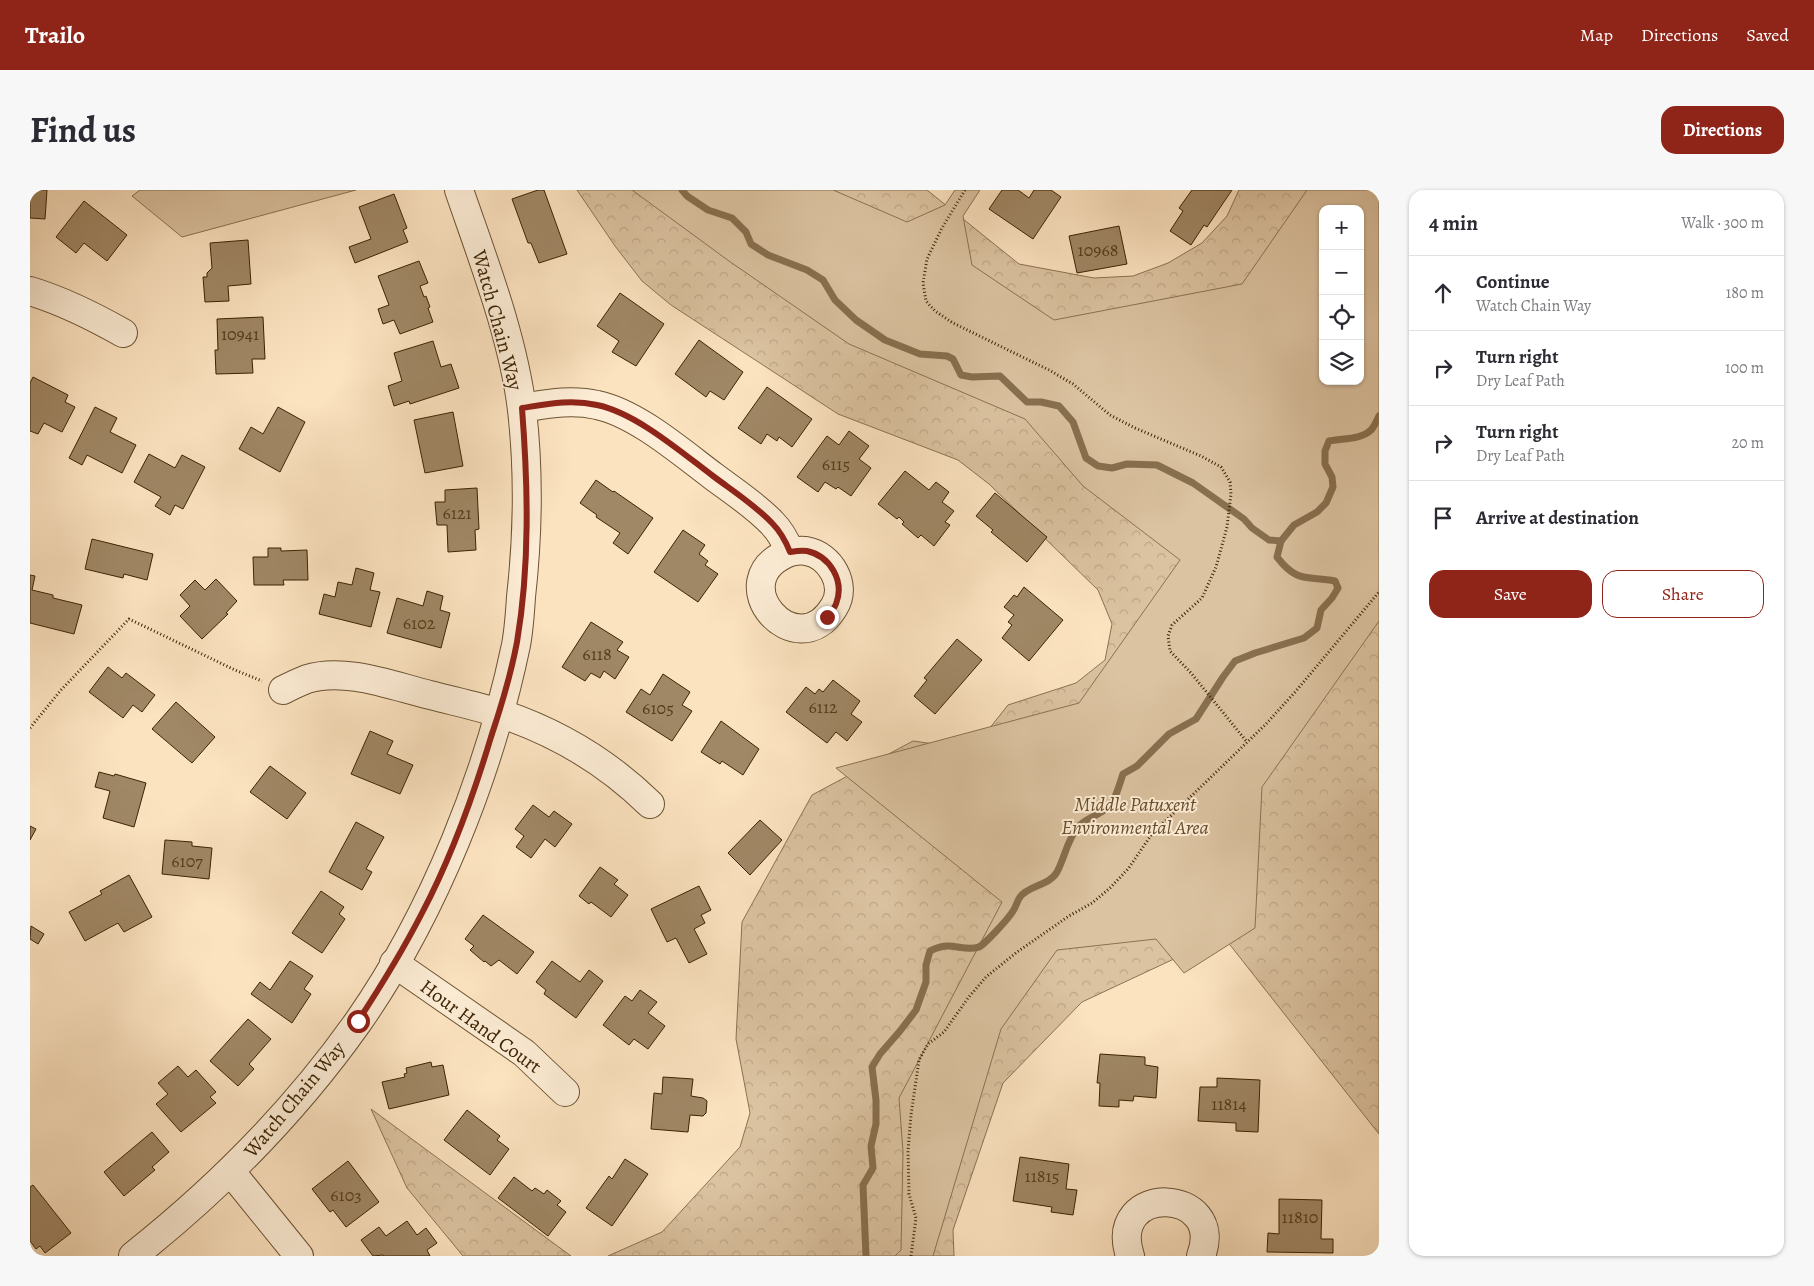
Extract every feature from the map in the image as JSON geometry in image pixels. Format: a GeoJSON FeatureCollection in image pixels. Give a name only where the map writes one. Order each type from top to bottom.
{"type":"FeatureCollection","features":[{"type":"Feature","properties":{"kind":"street","name":"Watch Chain Way"},"geometry":{"type":"LineString","coordinates":[[133,1256],[178,1220],[231,1172],[276,1125],[358,1021],[422,913],[444,867],[479,775],[499,713],[516,643],[524,577],[527,517],[522,408],[509,346],[459,190]]}},
{"type":"Feature","properties":{"kind":"street"},"geometry":{"type":"LineString","coordinates":[[30,291],[78,309],[123,333]]}},
{"type":"Feature","properties":{"kind":"street"},"geometry":{"type":"LineString","coordinates":[[522,408],[571,401],[598,405],[626,416],[653,432],[757,508],[773,524],[785,540],[790,552]]}},
{"type":"Feature","properties":{"kind":"street"},"geometry":{"type":"LineString","coordinates":[[283,690],[308,679],[330,676],[360,677],[499,713],[548,732],[578,748],[609,768],[650,804]]}},
{"type":"Feature","properties":{"kind":"street","name":"Hour Hand Court"},"geometry":{"type":"LineString","coordinates":[[394,963],[524,1053],[565,1092]]}},
{"type":"Feature","properties":{"kind":"street"},"geometry":{"type":"LineString","coordinates":[[231,1172],[299,1256]]}},
{"type":"Feature","properties":{"kind":"street"},"geometry":{"type":"LineString","coordinates":[[1130,1256],[1126,1246],[1131,1221],[1140,1210],[1152,1203],[1166,1201],[1180,1204],[1191,1211],[1200,1221],[1204,1234],[1204,1247],[1201,1256]]}},
{"type":"Feature","properties":{"kind":"path"},"geometry":{"type":"LineString","coordinates":[[965,190],[942,228],[927,259],[923,283],[926,301],[935,311],[953,323],[1049,370],[1073,384],[1110,415],[1221,467],[1230,482],[1231,494],[1227,527],[1216,567],[1202,598],[1172,625],[1168,636],[1170,651],[1219,706],[1247,742]]}},
{"type":"Feature","properties":{"kind":"path"},"geometry":{"type":"LineString","coordinates":[[911,1256],[916,1218],[909,1194],[908,1151],[910,1124],[919,1060],[928,1044],[944,1032],[968,998],[986,977],[1017,952],[1069,916],[1092,903],[1110,888],[1128,869],[1152,834],[1247,742],[1296,691],[1379,592]]}},
{"type":"Feature","properties":{"kind":"path"},"geometry":{"type":"LineString","coordinates":[[30,728],[61,690],[129,619],[235,670],[283,690]]}},
{"type":"Feature","properties":{"kind":"green space"},"geometry":{"type":"Polygon","coordinates":[[[140,190],[356,190],[182,237],[132,196],[140,190]]]}},
{"type":"Feature","properties":{"kind":"green space"},"geometry":{"type":"Polygon","coordinates":[[[577,190],[927,190],[1019,264],[1094,278],[1133,276],[1168,263],[1202,243],[1227,216],[1239,190],[1379,190],[1379,1134],[1223,936],[1082,1002],[1003,1083],[953,1230],[954,1256],[608,1256],[662,1232],[740,1147],[750,1113],[736,1039],[742,922],[812,795],[913,741],[949,746],[985,734],[1008,705],[1076,683],[1105,660],[1112,624],[1098,590],[989,484],[958,460],[838,414],[671,305],[642,281],[615,246],[577,190]]]}},
{"type":"Feature","properties":{"kind":"green space","name":"Middle Patuxent Environmental Area"},"geometry":{"type":"Polygon","coordinates":[[[632,190],[833,190],[907,222],[945,205],[955,190],[980,190],[963,216],[972,265],[1054,320],[1242,284],[1307,190],[1379,190],[1379,621],[1262,787],[1255,928],[1184,973],[1156,939],[1057,950],[1001,1029],[933,1256],[895,1256],[901,1250],[903,1152],[899,1098],[1002,902],[836,768],[1079,703],[1180,560],[1083,486],[1025,419],[849,344],[729,261],[632,190]]]}},
{"type":"Feature","properties":{"kind":"green space"},"geometry":{"type":"Polygon","coordinates":[[[371,1109],[571,1256],[463,1256],[407,1188],[371,1109]]]}},
{"type":"Feature","properties":{"kind":"building"},"geometry":{"type":"Polygon","coordinates":[[[30,190],[47,190],[45,219],[30,218],[30,190]]]}},
{"type":"Feature","properties":{"kind":"building"},"geometry":{"type":"Polygon","coordinates":[[[538,190],[544,190],[567,254],[539,263],[531,243],[528,243],[512,199],[538,190]]]}},
{"type":"Feature","properties":{"kind":"building"},"geometry":{"type":"Polygon","coordinates":[[[1002,190],[1018,190],[1029,198],[1034,190],[1051,190],[1061,197],[1033,239],[989,209],[1002,190]]]}},
{"type":"Feature","properties":{"kind":"building"},"geometry":{"type":"Polygon","coordinates":[[[1192,190],[1232,190],[1207,227],[1204,225],[1191,245],[1170,231],[1183,211],[1179,208],[1192,190]]]}},
{"type":"Feature","properties":{"kind":"building"},"geometry":{"type":"Polygon","coordinates":[[[394,194],[407,228],[403,230],[408,242],[355,263],[349,247],[371,239],[359,207],[394,194]]]}},
{"type":"Feature","properties":{"kind":"building"},"geometry":{"type":"Polygon","coordinates":[[[84,201],[127,235],[107,261],[84,243],[76,253],[56,237],[84,201]]]}},
{"type":"Feature","properties":{"kind":"building"},"geometry":{"type":"Polygon","coordinates":[[[1119,226],[1127,264],[1077,273],[1069,236],[1119,226]]]}},
{"type":"Feature","properties":{"kind":"building"},"geometry":{"type":"Polygon","coordinates":[[[248,240],[251,284],[228,286],[229,301],[205,302],[203,277],[207,277],[207,273],[212,268],[210,243],[248,240]]]}},
{"type":"Feature","properties":{"kind":"building"},"geometry":{"type":"Polygon","coordinates":[[[419,261],[428,283],[420,286],[430,307],[428,308],[433,322],[400,334],[394,320],[383,324],[378,309],[389,305],[378,276],[419,261]]]}},
{"type":"Feature","properties":{"kind":"building"},"geometry":{"type":"Polygon","coordinates":[[[620,293],[664,324],[636,366],[612,352],[619,341],[597,326],[620,293]]]}},
{"type":"Feature","properties":{"kind":"building"},"geometry":{"type":"Polygon","coordinates":[[[263,317],[265,359],[252,359],[253,373],[216,374],[215,350],[218,350],[217,319],[263,317]]]}},
{"type":"Feature","properties":{"kind":"building"},"geometry":{"type":"Polygon","coordinates":[[[699,340],[743,372],[724,400],[710,391],[706,397],[675,374],[699,340]]]}},
{"type":"Feature","properties":{"kind":"building"},"geometry":{"type":"Polygon","coordinates":[[[433,341],[441,367],[451,364],[459,388],[410,404],[409,401],[394,406],[388,386],[402,381],[394,353],[433,341]]]}},
{"type":"Feature","properties":{"kind":"building"},"geometry":{"type":"Polygon","coordinates":[[[33,377],[68,395],[65,402],[75,407],[62,432],[44,423],[38,434],[30,431],[30,383],[33,377]]]}},
{"type":"Feature","properties":{"kind":"building"},"geometry":{"type":"Polygon","coordinates":[[[767,387],[812,419],[792,447],[779,437],[777,441],[767,434],[761,444],[738,428],[767,387]]]}},
{"type":"Feature","properties":{"kind":"building"},"geometry":{"type":"Polygon","coordinates":[[[95,407],[117,418],[110,432],[136,445],[122,473],[87,455],[82,465],[69,458],[95,407]]]}},
{"type":"Feature","properties":{"kind":"building"},"geometry":{"type":"Polygon","coordinates":[[[278,407],[305,422],[280,472],[239,449],[251,427],[263,434],[278,407]]]}},
{"type":"Feature","properties":{"kind":"building"},"geometry":{"type":"Polygon","coordinates":[[[453,412],[463,466],[425,473],[414,420],[453,412]]]}},
{"type":"Feature","properties":{"kind":"building"},"geometry":{"type":"Polygon","coordinates":[[[849,431],[869,446],[859,459],[871,468],[851,496],[838,487],[836,489],[825,482],[818,492],[797,477],[827,436],[839,445],[849,431]]]}},
{"type":"Feature","properties":{"kind":"building"},"geometry":{"type":"Polygon","coordinates":[[[149,454],[175,468],[182,455],[205,467],[183,509],[175,505],[170,515],[155,506],[161,497],[134,482],[149,454]]]}},
{"type":"Feature","properties":{"kind":"building"},"geometry":{"type":"Polygon","coordinates":[[[905,471],[929,490],[936,482],[949,492],[942,502],[954,511],[945,522],[950,525],[934,546],[921,535],[918,538],[902,524],[904,522],[899,517],[897,519],[878,504],[905,471]]]}},
{"type":"Feature","properties":{"kind":"building"},"geometry":{"type":"Polygon","coordinates":[[[596,480],[653,518],[628,554],[613,543],[620,533],[596,517],[597,515],[580,503],[596,480]]]}},
{"type":"Feature","properties":{"kind":"building"},"geometry":{"type":"Polygon","coordinates":[[[477,488],[479,529],[475,530],[476,550],[448,552],[447,525],[437,525],[435,502],[445,502],[445,490],[477,488]]]}},
{"type":"Feature","properties":{"kind":"building"},"geometry":{"type":"Polygon","coordinates":[[[995,493],[1047,537],[1027,562],[991,532],[993,530],[976,516],[995,493]]]}},
{"type":"Feature","properties":{"kind":"building"},"geometry":{"type":"Polygon","coordinates":[[[683,530],[705,545],[699,554],[708,561],[705,565],[718,574],[698,602],[654,572],[683,530]]]}},
{"type":"Feature","properties":{"kind":"building"},"geometry":{"type":"Polygon","coordinates":[[[92,539],[153,554],[147,580],[124,574],[123,578],[85,569],[92,539]]]}},
{"type":"Feature","properties":{"kind":"building"},"geometry":{"type":"Polygon","coordinates":[[[268,548],[281,548],[281,551],[307,550],[308,580],[283,580],[284,585],[254,585],[253,557],[268,557],[268,548]]]}},
{"type":"Feature","properties":{"kind":"building"},"geometry":{"type":"Polygon","coordinates":[[[356,568],[374,573],[370,590],[380,592],[371,627],[319,614],[324,594],[335,597],[338,582],[352,585],[356,568]]]}},
{"type":"Feature","properties":{"kind":"building"},"geometry":{"type":"Polygon","coordinates":[[[30,575],[35,576],[32,590],[53,595],[53,598],[82,605],[74,634],[30,623],[30,575]]]}},
{"type":"Feature","properties":{"kind":"building"},"geometry":{"type":"Polygon","coordinates":[[[216,579],[237,601],[226,613],[228,614],[202,639],[180,616],[190,606],[180,595],[195,580],[205,590],[216,579]]]}},
{"type":"Feature","properties":{"kind":"building"},"geometry":{"type":"Polygon","coordinates":[[[1024,587],[1063,620],[1029,661],[1002,638],[1012,625],[1008,622],[1014,615],[1004,607],[1014,595],[1017,597],[1024,587]]]}},
{"type":"Feature","properties":{"kind":"building"},"geometry":{"type":"Polygon","coordinates":[[[427,591],[443,596],[440,610],[450,613],[441,648],[387,633],[397,598],[423,606],[427,591]]]}},
{"type":"Feature","properties":{"kind":"building"},"geometry":{"type":"Polygon","coordinates":[[[591,622],[623,642],[617,650],[629,657],[615,679],[604,671],[600,678],[591,673],[585,681],[562,667],[591,622]]]}},
{"type":"Feature","properties":{"kind":"building"},"geometry":{"type":"Polygon","coordinates":[[[957,639],[982,660],[935,714],[914,696],[927,680],[924,678],[957,639]]]}},
{"type":"Feature","properties":{"kind":"building"},"geometry":{"type":"Polygon","coordinates":[[[108,667],[122,678],[126,673],[155,695],[142,712],[133,705],[123,718],[89,692],[108,667]]]}},
{"type":"Feature","properties":{"kind":"building"},"geometry":{"type":"Polygon","coordinates":[[[663,674],[690,692],[682,705],[692,711],[672,741],[626,712],[641,689],[650,695],[663,674]]]}},
{"type":"Feature","properties":{"kind":"building"},"geometry":{"type":"Polygon","coordinates":[[[833,680],[860,701],[851,714],[862,722],[847,741],[836,732],[827,743],[786,712],[806,687],[815,694],[819,689],[823,692],[833,680]]]}},
{"type":"Feature","properties":{"kind":"building"},"geometry":{"type":"Polygon","coordinates":[[[176,702],[215,737],[192,763],[152,729],[176,702]]]}},
{"type":"Feature","properties":{"kind":"building"},"geometry":{"type":"Polygon","coordinates":[[[721,721],[759,749],[743,775],[722,761],[720,764],[701,752],[721,721]]]}},
{"type":"Feature","properties":{"kind":"building"},"geometry":{"type":"Polygon","coordinates":[[[370,731],[393,741],[387,754],[413,765],[400,794],[351,774],[370,731]]]}},
{"type":"Feature","properties":{"kind":"building"},"geometry":{"type":"Polygon","coordinates":[[[270,766],[306,793],[287,819],[250,792],[270,766]]]}},
{"type":"Feature","properties":{"kind":"building"},"geometry":{"type":"Polygon","coordinates":[[[99,772],[114,776],[115,774],[146,783],[134,827],[103,818],[110,791],[95,787],[99,772]]]}},
{"type":"Feature","properties":{"kind":"building"},"geometry":{"type":"Polygon","coordinates":[[[533,805],[549,817],[554,811],[572,824],[555,847],[545,839],[531,858],[516,847],[524,836],[515,829],[533,805]]]}},
{"type":"Feature","properties":{"kind":"building"},"geometry":{"type":"Polygon","coordinates":[[[760,820],[782,840],[750,875],[728,853],[760,820]]]}},
{"type":"Feature","properties":{"kind":"building"},"geometry":{"type":"Polygon","coordinates":[[[356,822],[384,837],[366,869],[372,872],[362,890],[329,872],[356,822]]]}},
{"type":"Feature","properties":{"kind":"building"},"geometry":{"type":"Polygon","coordinates":[[[30,826],[36,829],[30,840],[30,826]]]}},
{"type":"Feature","properties":{"kind":"building"},"geometry":{"type":"Polygon","coordinates":[[[165,840],[192,842],[192,846],[212,848],[209,879],[162,874],[165,840]]]}},
{"type":"Feature","properties":{"kind":"building"},"geometry":{"type":"Polygon","coordinates":[[[600,867],[618,880],[614,884],[628,895],[611,917],[591,902],[589,904],[579,896],[600,867]]]}},
{"type":"Feature","properties":{"kind":"building"},"geometry":{"type":"Polygon","coordinates":[[[129,875],[152,917],[124,932],[118,923],[85,941],[69,912],[102,894],[100,891],[129,875]]]}},
{"type":"Feature","properties":{"kind":"building"},"geometry":{"type":"Polygon","coordinates":[[[699,886],[711,910],[701,915],[705,923],[694,929],[707,954],[689,963],[676,938],[667,942],[651,909],[699,886]]]}},
{"type":"Feature","properties":{"kind":"building"},"geometry":{"type":"Polygon","coordinates":[[[321,891],[344,907],[339,914],[345,919],[322,953],[292,933],[321,891]]]}},
{"type":"Feature","properties":{"kind":"building"},"geometry":{"type":"Polygon","coordinates":[[[483,915],[534,952],[517,974],[499,960],[491,966],[470,950],[474,946],[465,939],[483,915]]]}},
{"type":"Feature","properties":{"kind":"building"},"geometry":{"type":"Polygon","coordinates":[[[31,926],[44,934],[38,944],[30,939],[31,926]]]}},
{"type":"Feature","properties":{"kind":"building"},"geometry":{"type":"Polygon","coordinates":[[[290,961],[313,976],[304,989],[311,994],[292,1023],[251,994],[260,982],[270,990],[290,961]]]}},
{"type":"Feature","properties":{"kind":"building"},"geometry":{"type":"Polygon","coordinates":[[[552,961],[580,982],[589,970],[603,981],[576,1018],[544,994],[546,990],[536,982],[552,961]]]}},
{"type":"Feature","properties":{"kind":"building"},"geometry":{"type":"Polygon","coordinates":[[[640,990],[657,1002],[648,1013],[665,1026],[648,1049],[634,1039],[629,1045],[603,1025],[625,996],[632,1001],[640,990]]]}},
{"type":"Feature","properties":{"kind":"building"},"geometry":{"type":"Polygon","coordinates":[[[248,1019],[271,1039],[249,1064],[254,1069],[238,1086],[210,1061],[248,1019]]]}},
{"type":"Feature","properties":{"kind":"building"},"geometry":{"type":"Polygon","coordinates":[[[1100,1054],[1145,1057],[1145,1065],[1158,1067],[1156,1098],[1134,1096],[1133,1101],[1119,1100],[1119,1107],[1099,1106],[1100,1083],[1097,1083],[1100,1054]]]}},
{"type":"Feature","properties":{"kind":"building"},"geometry":{"type":"Polygon","coordinates":[[[431,1062],[432,1067],[443,1065],[449,1095],[389,1109],[382,1082],[405,1077],[404,1074],[407,1073],[406,1068],[431,1062]]]}},
{"type":"Feature","properties":{"kind":"building"},"geometry":{"type":"Polygon","coordinates":[[[178,1066],[188,1077],[196,1070],[216,1092],[210,1097],[216,1103],[181,1132],[156,1104],[168,1094],[158,1083],[178,1066]]]}},
{"type":"Feature","properties":{"kind":"building"},"geometry":{"type":"Polygon","coordinates":[[[663,1077],[693,1079],[691,1096],[703,1098],[707,1101],[706,1113],[703,1116],[690,1115],[688,1132],[651,1129],[654,1093],[662,1094],[663,1077]]]}},
{"type":"Feature","properties":{"kind":"building"},"geometry":{"type":"Polygon","coordinates":[[[1217,1078],[1260,1080],[1258,1132],[1236,1131],[1236,1123],[1198,1121],[1200,1087],[1217,1087],[1217,1078]]]}},
{"type":"Feature","properties":{"kind":"building"},"geometry":{"type":"Polygon","coordinates":[[[467,1110],[500,1136],[497,1140],[509,1149],[490,1175],[444,1140],[467,1110]]]}},
{"type":"Feature","properties":{"kind":"building"},"geometry":{"type":"Polygon","coordinates":[[[152,1132],[169,1152],[152,1167],[155,1170],[124,1196],[104,1172],[152,1132]]]}},
{"type":"Feature","properties":{"kind":"building"},"geometry":{"type":"Polygon","coordinates":[[[1020,1157],[1069,1164],[1066,1189],[1077,1190],[1073,1215],[1051,1212],[1052,1207],[1013,1201],[1020,1157]]]}},
{"type":"Feature","properties":{"kind":"building"},"geometry":{"type":"Polygon","coordinates":[[[625,1159],[648,1174],[612,1226],[586,1208],[609,1176],[612,1179],[625,1159]]]}},
{"type":"Feature","properties":{"kind":"building"},"geometry":{"type":"Polygon","coordinates":[[[348,1161],[379,1202],[346,1227],[333,1210],[330,1212],[312,1189],[348,1161]]]}},
{"type":"Feature","properties":{"kind":"building"},"geometry":{"type":"Polygon","coordinates":[[[514,1177],[532,1191],[535,1188],[544,1194],[547,1190],[561,1201],[557,1205],[566,1212],[548,1236],[498,1198],[514,1177]]]}},
{"type":"Feature","properties":{"kind":"building"},"geometry":{"type":"Polygon","coordinates":[[[33,1185],[71,1233],[45,1253],[40,1246],[36,1249],[30,1241],[30,1187],[33,1185]]]}},
{"type":"Feature","properties":{"kind":"building"},"geometry":{"type":"Polygon","coordinates":[[[1279,1199],[1322,1200],[1321,1239],[1333,1239],[1333,1253],[1267,1252],[1268,1233],[1279,1234],[1279,1199]]]}},
{"type":"Feature","properties":{"kind":"building"},"geometry":{"type":"Polygon","coordinates":[[[407,1221],[417,1235],[426,1228],[437,1243],[427,1250],[430,1256],[373,1256],[361,1240],[379,1227],[386,1236],[407,1221]]]}},
{"type":"Feature","properties":{"kind":"waterway"},"geometry":{"type":"LineString","coordinates":[[682,190],[687,196],[708,210],[732,218],[746,232],[751,244],[768,255],[807,270],[823,280],[835,300],[856,320],[885,340],[920,354],[947,356],[953,359],[961,375],[972,377],[1000,376],[1027,402],[1041,402],[1059,406],[1073,422],[1086,458],[1098,466],[1112,468],[1127,464],[1157,465],[1193,483],[1244,519],[1252,528],[1269,540],[1281,541]]}},
{"type":"Feature","properties":{"kind":"waterway"},"geometry":{"type":"LineString","coordinates":[[866,1256],[863,1185],[873,1168],[871,1146],[876,1124],[876,1100],[872,1067],[880,1054],[916,1010],[926,982],[926,965],[930,951],[946,946],[971,949],[982,945],[1007,919],[1024,893],[1053,877],[1060,866],[1074,832],[1081,824],[1110,805],[1123,774],[1137,766],[1169,734],[1196,719],[1235,661],[1304,638],[1317,628],[1321,610],[1338,588],[1335,581],[1303,577],[1290,571],[1277,557],[1281,541],[1294,525],[1317,512],[1326,503],[1333,487],[1332,477],[1325,464],[1325,451],[1329,441],[1362,436],[1372,429],[1379,416]]}},
{"type":"Feature","properties":{"kind":"route"},"geometry":{"type":"LineString","coordinates":[[358,1021],[422,913],[444,867],[482,767],[499,713],[516,643],[524,577],[527,517],[522,408],[571,401],[598,405],[626,416],[653,432],[757,508],[773,524],[785,540],[790,552],[806,551],[821,557],[831,566],[837,578],[839,592],[836,605],[827,617]]}}]}
